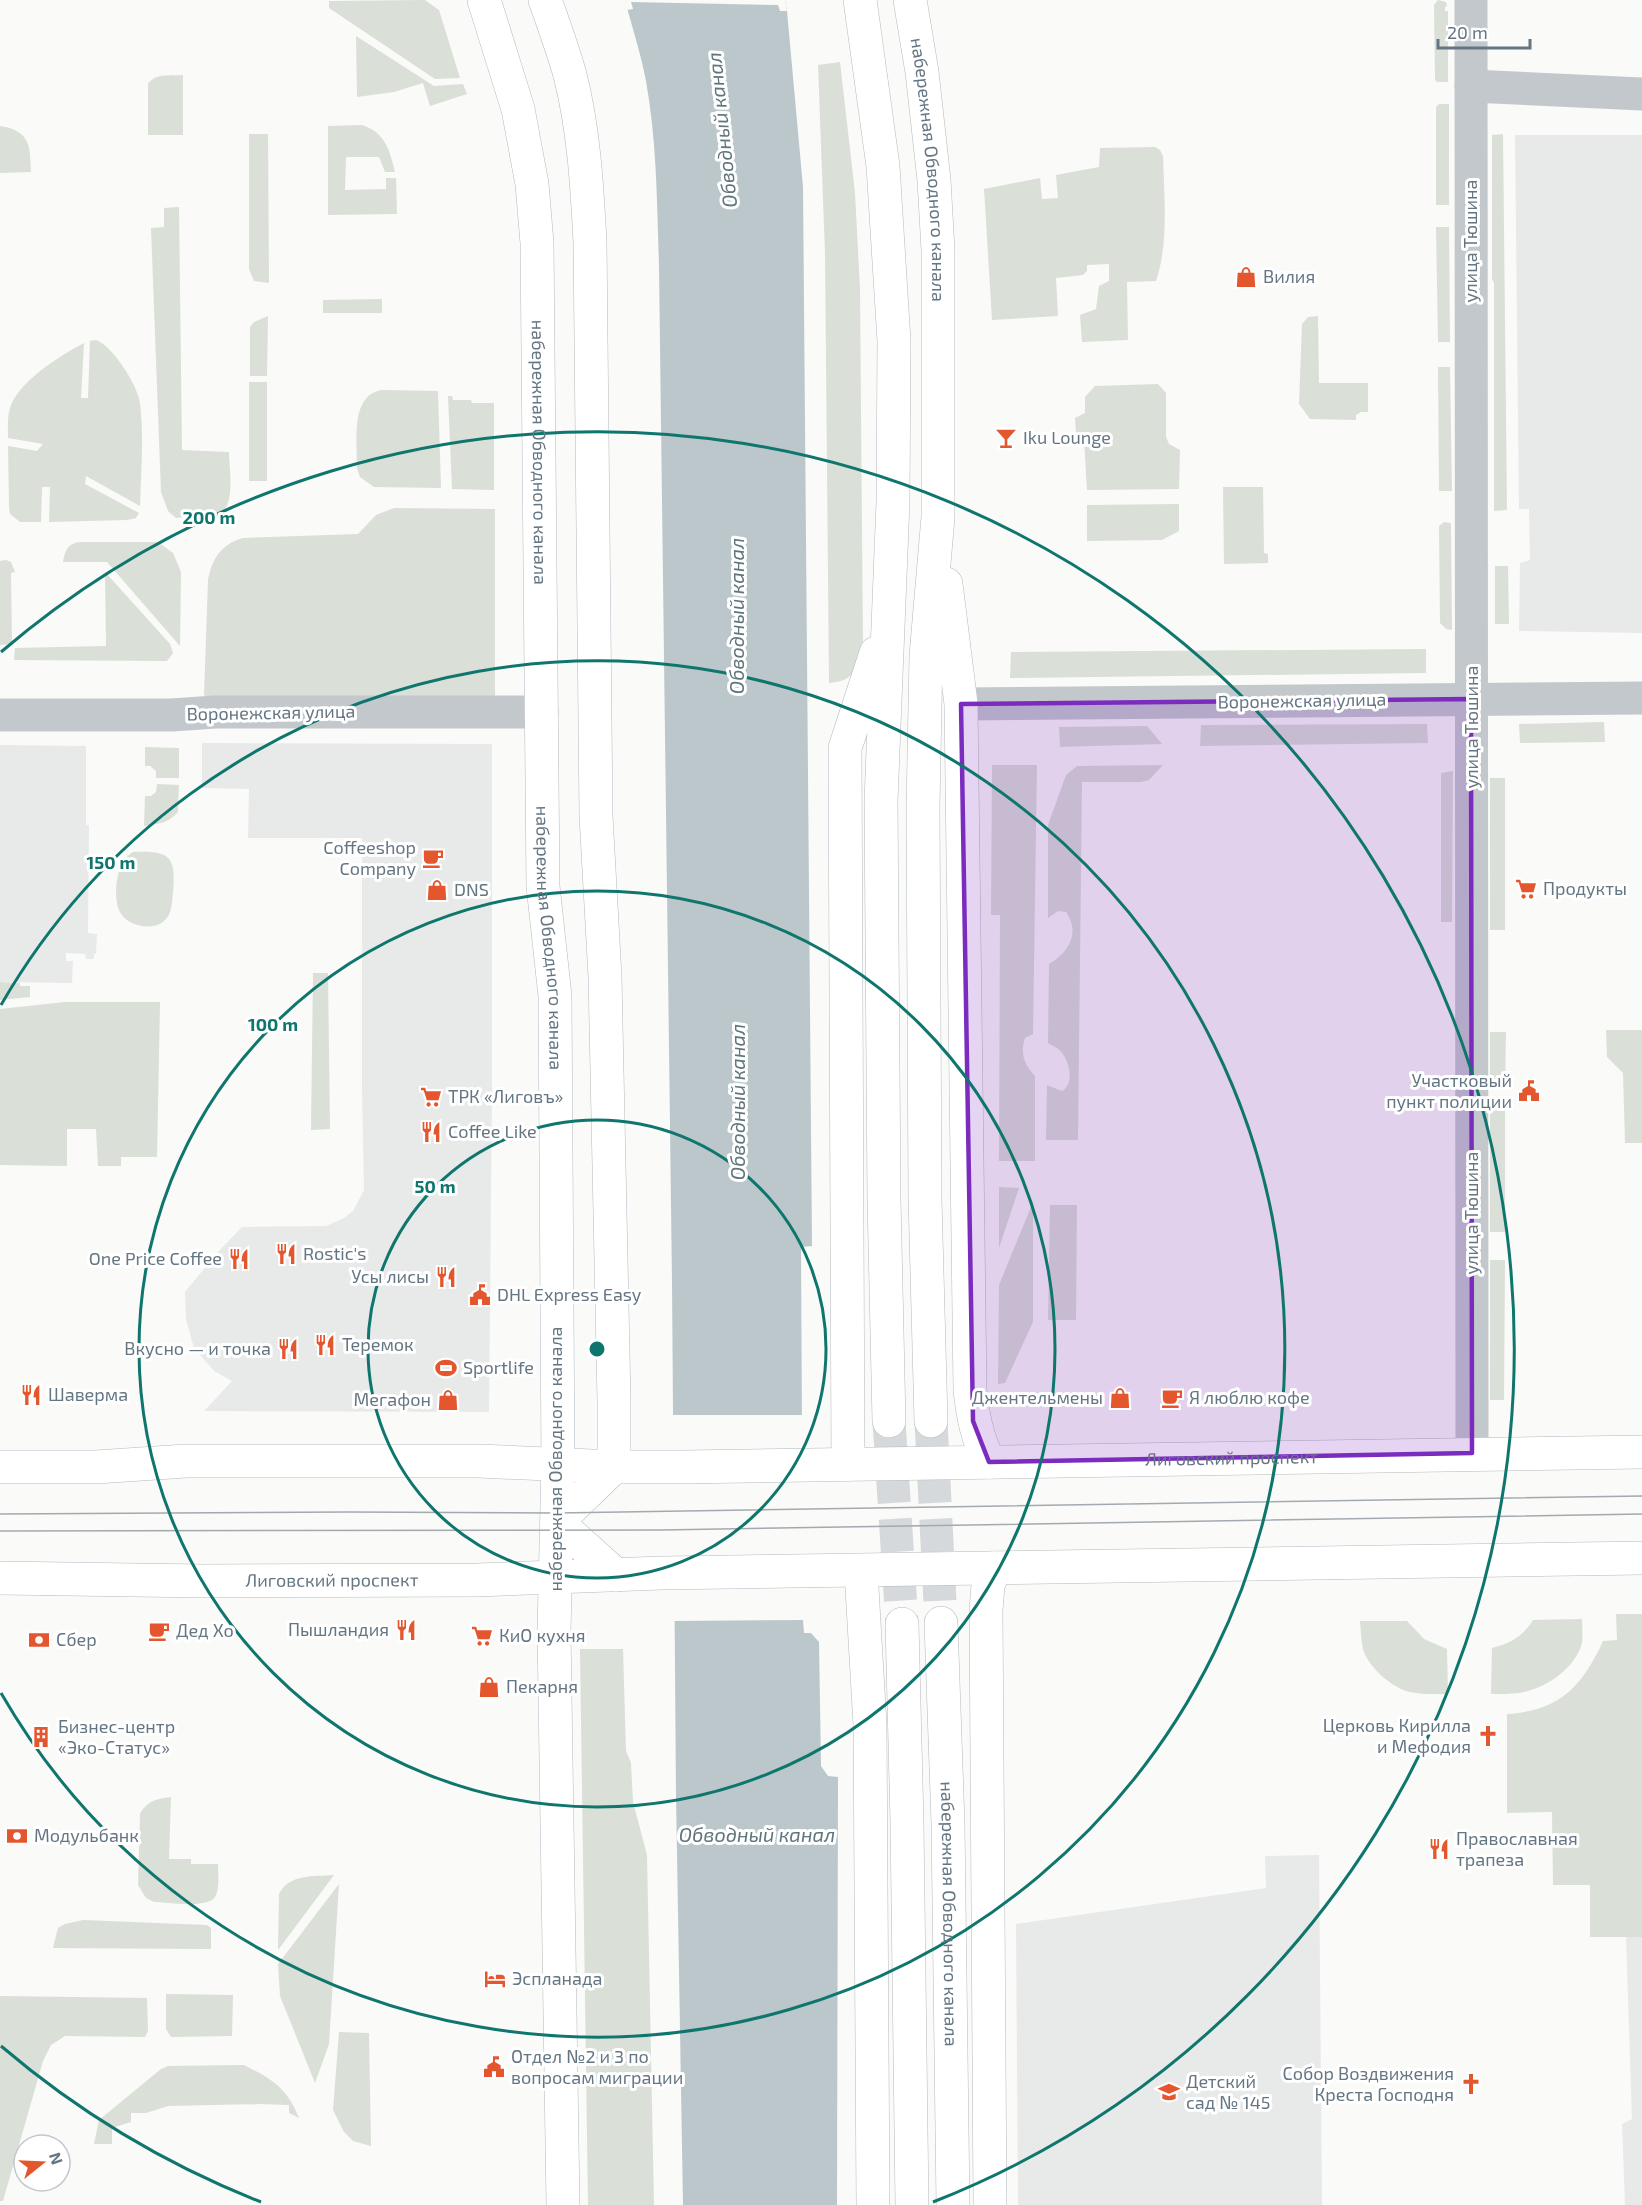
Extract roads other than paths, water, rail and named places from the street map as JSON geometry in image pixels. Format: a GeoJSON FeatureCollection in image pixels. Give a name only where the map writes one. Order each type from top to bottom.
{"type":"FeatureCollection","features":[{"type":"Feature","properties":{"kind":"main road","name":"набережная Обводного канала"},"geometry":{"type":"LineString","coordinates":[[484,0],[518,109],[532,184],[537,243],[543,886],[555,996],[558,1464],[554,1631],[563,2205]]}},
{"type":"Feature","properties":{"kind":"main road"},"geometry":{"type":"LineString","coordinates":[[545,0],[567,65],[575,98],[587,180],[590,231],[596,816],[605,977],[608,1153],[612,1232],[614,1467],[557,1522],[616,1575]]}},
{"type":"Feature","properties":{"kind":"main road"},"geometry":{"type":"LineString","coordinates":[[860,0],[883,166],[894,341],[893,502],[881,812],[884,1199],[890,1421]]}},
{"type":"Feature","properties":{"kind":"main road","name":"набережная Обводного канала"},"geometry":{"type":"LineString","coordinates":[[910,0],[922,72],[937,227],[938,517],[926,656],[923,807],[925,1198],[931,1421]]}},
{"type":"Feature","properties":{"kind":"main road"},"geometry":{"type":"LineString","coordinates":[[938,517],[961,704],[970,1390],[973,1421],[979,1442],[989,1462]]}},
{"type":"Feature","properties":{"kind":"main road"},"geometry":{"type":"LineString","coordinates":[[833,1465],[845,748],[888,614]]}},
{"type":"Feature","properties":{"kind":"main road","name":"Лиговский проспект"},"geometry":{"type":"LineString","coordinates":[[614,1467],[1642,1452]]}},
{"type":"Feature","properties":{"kind":"main road"},"geometry":{"type":"LineString","coordinates":[[0,1467],[96,1467],[186,1461],[479,1461],[614,1467]]}},
{"type":"Feature","properties":{"kind":"main road"},"geometry":{"type":"LineString","coordinates":[[873,2205],[870,1725],[861,1570],[1642,1558]]}},
{"type":"Feature","properties":{"kind":"main road"},"geometry":{"type":"LineString","coordinates":[[990,2205],[986,1610],[988,1586],[995,1568]]}},
{"type":"Feature","properties":{"kind":"main road","name":"Лиговский проспект"},"geometry":{"type":"LineString","coordinates":[[0,1578],[381,1581],[861,1570]]}},
{"type":"Feature","properties":{"kind":"main road","name":"набережная Обводного канала"},"geometry":{"type":"LineString","coordinates":[[941,1623],[948,1824],[953,2205]]}},
{"type":"Feature","properties":{"kind":"main road"},"geometry":{"type":"LineString","coordinates":[[902,1624],[912,2205]]}},
{"type":"Feature","properties":{"kind":"street","name":"улица Тюшина"},"geometry":{"type":"LineString","coordinates":[[1471,0],[1472,1454]]}},
{"type":"Feature","properties":{"kind":"street"},"geometry":{"type":"LineString","coordinates":[[1470,86],[1642,93]]}},
{"type":"Feature","properties":{"kind":"street","name":"Воронежская улица"},"geometry":{"type":"LineString","coordinates":[[961,704],[1642,698]]}},
{"type":"Feature","properties":{"kind":"street","name":"Воронежская улица"},"geometry":{"type":"LineString","coordinates":[[0,715],[542,712]]}},
{"type":"Feature","properties":{"kind":"water","name":"Обводный канал"},"geometry":{"type":"Polygon","coordinates":[[[625,0],[785,0],[787,11],[803,187],[812,1246],[801,1247],[803,1620],[804,1633],[811,1633],[819,1642],[821,1766],[828,1776],[838,1777],[837,2205],[683,2205],[676,1795],[659,266],[656,173],[650,104],[642,61],[625,0]]]}},
{"type":"Feature","properties":{"kind":"tunnel"},"geometry":{"type":"LineString","coordinates":[[889,1421],[902,1624]]}},
{"type":"Feature","properties":{"kind":"tunnel"},"geometry":{"type":"LineString","coordinates":[[931,1421],[941,1623]]}},
{"type":"Feature","properties":{"kind":"tram line"},"geometry":{"type":"LineString","coordinates":[[0,1514],[557,1513],[1642,1496]]}},
{"type":"Feature","properties":{"kind":"tram line"},"geometry":{"type":"LineString","coordinates":[[0,1531],[661,1530],[1642,1514]]}},
{"type":"Feature","properties":{"kind":"place","name":"Вилия"},"geometry":{"type":"Point","coordinates":[1246,277]}},
{"type":"Feature","properties":{"kind":"place","name":"Iku Lounge"},"geometry":{"type":"Point","coordinates":[1006,438]}},
{"type":"Feature","properties":{"kind":"place","name":"Coffeeshop Company"},"geometry":{"type":"Point","coordinates":[433,858]}},
{"type":"Feature","properties":{"kind":"place","name":"Продукты"},"geometry":{"type":"Point","coordinates":[1526,889]}},
{"type":"Feature","properties":{"kind":"place","name":"DNS"},"geometry":{"type":"Point","coordinates":[437,890]}},
{"type":"Feature","properties":{"kind":"place","name":"Участковый пункт полиции"},"geometry":{"type":"Point","coordinates":[1529,1091]}},
{"type":"Feature","properties":{"kind":"place","name":"ТРК «Лиговъ»"},"geometry":{"type":"Point","coordinates":[431,1097]}},
{"type":"Feature","properties":{"kind":"place","name":"Coffee Like"},"geometry":{"type":"Point","coordinates":[431,1132]}},
{"type":"Feature","properties":{"kind":"place","name":"Rostic's"},"geometry":{"type":"Point","coordinates":[286,1254]}},
{"type":"Feature","properties":{"kind":"place","name":"One Price Coffee"},"geometry":{"type":"Point","coordinates":[239,1259]}},
{"type":"Feature","properties":{"kind":"place","name":"Усы лисы"},"geometry":{"type":"Point","coordinates":[446,1277]}},
{"type":"Feature","properties":{"kind":"place","name":"DHL Express Easy"},"geometry":{"type":"Point","coordinates":[480,1295]}},
{"type":"Feature","properties":{"kind":"place","name":"Теремок"},"geometry":{"type":"Point","coordinates":[325,1345]}},
{"type":"Feature","properties":{"kind":"place","name":"Вкусно — и точка"},"geometry":{"type":"Point","coordinates":[288,1349]}},
{"type":"Feature","properties":{"kind":"place","name":"Sportlife"},"geometry":{"type":"Point","coordinates":[446,1368]}},
{"type":"Feature","properties":{"kind":"place","name":"Шаверма"},"geometry":{"type":"Point","coordinates":[31,1395]}},
{"type":"Feature","properties":{"kind":"place","name":"Джентельмены"},"geometry":{"type":"Point","coordinates":[1120,1398]}},
{"type":"Feature","properties":{"kind":"place","name":"Я люблю кофе"},"geometry":{"type":"Point","coordinates":[1172,1398]}},
{"type":"Feature","properties":{"kind":"place","name":"Мегафон"},"geometry":{"type":"Point","coordinates":[448,1400]}},
{"type":"Feature","properties":{"kind":"place","name":"Пышландия"},"geometry":{"type":"Point","coordinates":[406,1630]}},
{"type":"Feature","properties":{"kind":"place","name":"Дед Хо"},"geometry":{"type":"Point","coordinates":[159,1631]}},
{"type":"Feature","properties":{"kind":"place","name":"КиО кухня"},"geometry":{"type":"Point","coordinates":[482,1636]}},
{"type":"Feature","properties":{"kind":"place","name":"Сбер"},"geometry":{"type":"Point","coordinates":[39,1640]}},
{"type":"Feature","properties":{"kind":"place","name":"Пекарня"},"geometry":{"type":"Point","coordinates":[489,1687]}},
{"type":"Feature","properties":{"kind":"place","name":"Церковь Кирилла и Мефодия"},"geometry":{"type":"Point","coordinates":[1488,1736]}},
{"type":"Feature","properties":{"kind":"place","name":"Бизнес-центр «Эко-Статус»"},"geometry":{"type":"Point","coordinates":[41,1737]}},
{"type":"Feature","properties":{"kind":"place","name":"Модульбанк"},"geometry":{"type":"Point","coordinates":[17,1836]}},
{"type":"Feature","properties":{"kind":"place","name":"Православная трапеза"},"geometry":{"type":"Point","coordinates":[1439,1849]}},
{"type":"Feature","properties":{"kind":"place","name":"Эспланада"},"geometry":{"type":"Point","coordinates":[495,1979]}},
{"type":"Feature","properties":{"kind":"place","name":"Отдел №2 и 3 по вопросам миграции"},"geometry":{"type":"Point","coordinates":[494,2067]}},
{"type":"Feature","properties":{"kind":"place","name":"Собор Воздвижения Креста Господня"},"geometry":{"type":"Point","coordinates":[1471,2084]}},
{"type":"Feature","properties":{"kind":"place","name":"Детский сад № 145"},"geometry":{"type":"Point","coordinates":[1169,2092]}}]}
